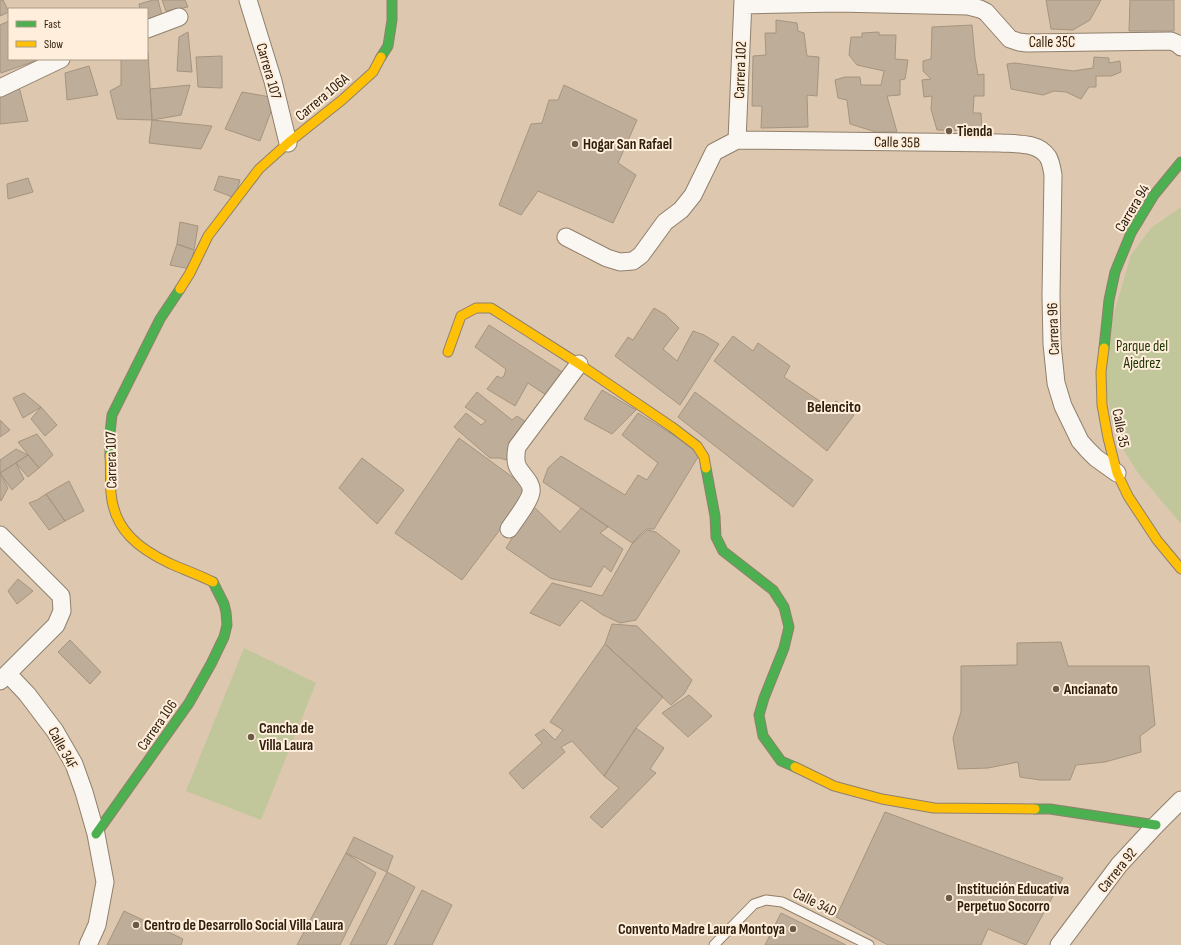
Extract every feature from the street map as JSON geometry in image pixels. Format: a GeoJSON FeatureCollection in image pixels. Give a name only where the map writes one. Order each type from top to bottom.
{"type":"FeatureCollection","features":[{"type":"Feature","properties":{"kind":"street","name":"Carrera 107"},"geometry":{"type":"LineString","coordinates":[[248,0],[273,81],[288,143]]}},
{"type":"Feature","properties":{"kind":"street","name":"Carrera 106A"},"geometry":{"type":"LineString","coordinates":[[237,199],[260,169],[288,143],[342,100],[373,72],[388,46],[392,20],[392,0]]}},
{"type":"Feature","properties":{"kind":"street","name":"Calle 35C"},"geometry":{"type":"LineString","coordinates":[[743,2],[968,6],[986,12],[1010,39],[1019,42],[1171,41],[1181,47]]}},
{"type":"Feature","properties":{"kind":"street","name":"Carrera 102"},"geometry":{"type":"LineString","coordinates":[[737,140],[743,2]]}},
{"type":"Feature","properties":{"kind":"street"},"geometry":{"type":"LineString","coordinates":[[148,29],[179,17]]}},
{"type":"Feature","properties":{"kind":"street"},"geometry":{"type":"LineString","coordinates":[[0,88],[59,60]]}},
{"type":"Feature","properties":{"kind":"street","name":"Calle 35B"},"geometry":{"type":"LineString","coordinates":[[737,140],[1024,144],[1040,150],[1047,156],[1050,162]]}},
{"type":"Feature","properties":{"kind":"street"},"geometry":{"type":"LineString","coordinates":[[566,237],[607,258],[620,262],[633,261],[641,255],[665,222],[681,210],[693,194],[714,152],[737,140]]}},
{"type":"Feature","properties":{"kind":"street","name":"Carrera 96"},"geometry":{"type":"LineString","coordinates":[[1050,162],[1053,175],[1051,295],[1052,337],[1056,383],[1063,406],[1080,440],[1096,458],[1117,473]]}},
{"type":"Feature","properties":{"kind":"street","name":"Carrera 94"},"geometry":{"type":"LineString","coordinates":[[1115,272],[1131,233],[1154,195],[1181,162]]}},
{"type":"Feature","properties":{"kind":"street","name":"Carrera 107"},"geometry":{"type":"LineString","coordinates":[[227,625],[224,604],[213,582],[200,575],[171,564],[142,548],[129,536],[117,519],[111,494],[110,433],[112,415],[160,319],[190,273],[208,236],[237,199]]}},
{"type":"Feature","properties":{"kind":"street","name":"Calle 35"},"geometry":{"type":"LineString","coordinates":[[1115,272],[1108,308],[1101,372],[1102,405],[1108,438],[1117,473],[1128,496],[1157,540],[1180,566]]}},
{"type":"Feature","properties":{"kind":"street"},"geometry":{"type":"LineString","coordinates":[[448,352],[461,316],[476,308],[491,308],[579,364],[672,427],[697,446],[704,457],[715,516],[716,537],[723,551],[773,590],[784,607],[789,627],[784,648],[764,698],[759,715],[763,736],[781,761],[834,786],[882,799],[934,808],[1050,810],[1156,825]]}},
{"type":"Feature","properties":{"kind":"street"},"geometry":{"type":"LineString","coordinates":[[509,529],[527,501],[532,489],[517,465],[516,454],[518,447],[579,364]]}},
{"type":"Feature","properties":{"kind":"street"},"geometry":{"type":"LineString","coordinates":[[0,535],[61,596],[62,611],[56,625],[4,678]]}},
{"type":"Feature","properties":{"kind":"street","name":"Carrera 106"},"geometry":{"type":"LineString","coordinates":[[96,834],[189,703],[211,664],[224,636],[227,625]]}},
{"type":"Feature","properties":{"kind":"street","name":"Calle 34F"},"geometry":{"type":"LineString","coordinates":[[4,678],[27,694],[56,731],[74,764],[84,792],[96,834],[105,882],[97,925],[88,945]]}},
{"type":"Feature","properties":{"kind":"street","name":"Carrera 92"},"geometry":{"type":"LineString","coordinates":[[1059,945],[1119,865],[1181,800]]}},
{"type":"Feature","properties":{"kind":"lane","name":"Calle 34D"},"geometry":{"type":"LineString","coordinates":[[714,945],[754,904],[766,900],[782,902],[869,945]]}},
{"type":"Feature","properties":{"kind":"green space","name":"Parque del Ajedrez"},"geometry":{"type":"Polygon","coordinates":[[[1181,207],[1181,524],[1138,473],[1123,449],[1112,423],[1101,357],[1131,255],[1151,228],[1181,207]]]}},
{"type":"Feature","properties":{"kind":"green space","name":"Cancha de Villa Laura"},"geometry":{"type":"Polygon","coordinates":[[[244,648],[316,683],[261,820],[186,791],[244,648]]]}},
{"type":"Feature","properties":{"kind":"building"},"geometry":{"type":"Polygon","coordinates":[[[0,0],[3,0],[8,12],[0,16],[0,0]]]}},
{"type":"Feature","properties":{"kind":"building"},"geometry":{"type":"Polygon","coordinates":[[[158,0],[162,15],[148,20],[148,8],[140,8],[139,4],[158,0]]]}},
{"type":"Feature","properties":{"kind":"building"},"geometry":{"type":"Polygon","coordinates":[[[162,0],[185,0],[188,7],[166,11],[162,0]]]}},
{"type":"Feature","properties":{"kind":"building"},"geometry":{"type":"Polygon","coordinates":[[[1046,0],[1101,0],[1090,20],[1073,30],[1051,29],[1046,0]]]}},
{"type":"Feature","properties":{"kind":"building"},"geometry":{"type":"Polygon","coordinates":[[[1130,0],[1174,0],[1174,31],[1129,31],[1130,0]]]}},
{"type":"Feature","properties":{"kind":"building"},"geometry":{"type":"Polygon","coordinates":[[[776,20],[797,23],[798,31],[804,33],[807,56],[819,57],[817,96],[807,95],[808,127],[761,128],[762,106],[752,106],[753,56],[766,55],[765,33],[776,33],[776,20]]]}},
{"type":"Feature","properties":{"kind":"building"},"geometry":{"type":"Polygon","coordinates":[[[8,21],[8,60],[38,60],[1,73],[0,25],[8,21]]]}},
{"type":"Feature","properties":{"kind":"building"},"geometry":{"type":"Polygon","coordinates":[[[972,25],[978,75],[984,74],[984,96],[974,96],[973,113],[981,113],[982,131],[937,130],[931,109],[932,96],[924,97],[922,80],[931,79],[923,71],[923,61],[931,59],[932,27],[972,25]]]}},
{"type":"Feature","properties":{"kind":"building"},"geometry":{"type":"Polygon","coordinates":[[[188,32],[192,72],[177,71],[179,37],[188,32]]]}},
{"type":"Feature","properties":{"kind":"building"},"geometry":{"type":"Polygon","coordinates":[[[879,32],[879,35],[896,35],[895,59],[908,60],[905,79],[900,80],[900,95],[887,96],[897,132],[876,132],[850,124],[847,100],[838,98],[835,80],[845,77],[860,77],[861,85],[881,85],[884,71],[857,65],[849,55],[851,37],[862,37],[862,33],[879,32]]]}},
{"type":"Feature","properties":{"kind":"building"},"geometry":{"type":"Polygon","coordinates":[[[148,52],[152,120],[117,119],[110,91],[121,85],[121,60],[148,60],[148,52]]]}},
{"type":"Feature","properties":{"kind":"building"},"geometry":{"type":"Polygon","coordinates":[[[222,56],[222,88],[198,87],[196,57],[222,56]]]}},
{"type":"Feature","properties":{"kind":"building"},"geometry":{"type":"Polygon","coordinates":[[[1094,57],[1109,58],[1109,63],[1120,61],[1121,72],[1111,76],[1096,76],[1096,87],[1089,87],[1081,99],[1066,92],[1054,91],[1043,95],[1011,89],[1007,64],[1015,63],[1073,71],[1093,68],[1094,57]]]}},
{"type":"Feature","properties":{"kind":"building"},"geometry":{"type":"Polygon","coordinates":[[[89,66],[98,95],[67,100],[65,73],[89,66]]]}},
{"type":"Feature","properties":{"kind":"building"},"geometry":{"type":"Polygon","coordinates":[[[190,85],[181,115],[152,120],[150,89],[190,85]]]}},
{"type":"Feature","properties":{"kind":"building","name":"Hogar San Rafael"},"geometry":{"type":"Polygon","coordinates":[[[564,85],[637,120],[618,163],[636,175],[613,223],[538,191],[521,215],[499,205],[531,124],[542,123],[549,100],[558,100],[564,85]]]}},
{"type":"Feature","properties":{"kind":"building"},"geometry":{"type":"Polygon","coordinates":[[[19,87],[28,121],[0,124],[0,93],[19,87]]]}},
{"type":"Feature","properties":{"kind":"building"},"geometry":{"type":"Polygon","coordinates":[[[242,92],[276,98],[260,141],[225,129],[242,92]]]}},
{"type":"Feature","properties":{"kind":"building"},"geometry":{"type":"Polygon","coordinates":[[[152,120],[212,126],[201,149],[149,143],[152,120]]]}},
{"type":"Feature","properties":{"kind":"building"},"geometry":{"type":"Polygon","coordinates":[[[219,176],[240,180],[235,198],[214,190],[219,176]]]}},
{"type":"Feature","properties":{"kind":"building"},"geometry":{"type":"Polygon","coordinates":[[[28,178],[33,192],[8,199],[7,184],[28,178]]]}},
{"type":"Feature","properties":{"kind":"building"},"geometry":{"type":"Polygon","coordinates":[[[180,222],[198,226],[194,250],[177,244],[180,222]]]}},
{"type":"Feature","properties":{"kind":"building"},"geometry":{"type":"Polygon","coordinates":[[[177,244],[194,250],[190,269],[170,265],[177,244]]]}},
{"type":"Feature","properties":{"kind":"building"},"geometry":{"type":"Polygon","coordinates":[[[654,308],[666,315],[679,328],[663,349],[677,361],[693,331],[704,335],[719,344],[680,405],[615,356],[628,337],[633,340],[654,308]]]}},
{"type":"Feature","properties":{"kind":"building"},"geometry":{"type":"Polygon","coordinates":[[[489,325],[567,375],[552,399],[528,383],[515,406],[487,389],[497,376],[501,378],[504,376],[506,369],[475,347],[489,325]]]}},
{"type":"Feature","properties":{"kind":"building"},"geometry":{"type":"Polygon","coordinates":[[[733,336],[753,351],[758,343],[790,366],[784,377],[830,408],[836,401],[854,415],[827,451],[714,361],[733,336]]]}},
{"type":"Feature","properties":{"kind":"building"},"geometry":{"type":"Polygon","coordinates":[[[602,390],[636,410],[612,434],[584,419],[602,390]]]}},
{"type":"Feature","properties":{"kind":"building"},"geometry":{"type":"Polygon","coordinates":[[[477,392],[512,420],[517,416],[532,426],[506,460],[500,458],[490,458],[454,427],[466,413],[481,425],[486,421],[465,407],[477,392]]]}},
{"type":"Feature","properties":{"kind":"building"},"geometry":{"type":"Polygon","coordinates":[[[695,392],[813,480],[793,507],[678,417],[695,392]]]}},
{"type":"Feature","properties":{"kind":"building"},"geometry":{"type":"Polygon","coordinates":[[[24,393],[41,407],[23,418],[13,398],[24,393]]]}},
{"type":"Feature","properties":{"kind":"building"},"geometry":{"type":"Polygon","coordinates":[[[41,407],[57,425],[45,436],[31,419],[41,407]]]}},
{"type":"Feature","properties":{"kind":"building"},"geometry":{"type":"Polygon","coordinates":[[[638,413],[701,452],[654,529],[646,529],[632,543],[543,482],[548,468],[561,456],[625,495],[638,475],[647,480],[658,463],[622,435],[638,413]]]}},
{"type":"Feature","properties":{"kind":"building"},"geometry":{"type":"Polygon","coordinates":[[[0,420],[10,430],[0,437],[0,420]]]}},
{"type":"Feature","properties":{"kind":"building"},"geometry":{"type":"Polygon","coordinates":[[[37,434],[53,455],[39,468],[18,442],[37,434]]]}},
{"type":"Feature","properties":{"kind":"building"},"geometry":{"type":"Polygon","coordinates":[[[459,438],[530,490],[462,580],[395,533],[459,438]]]}},
{"type":"Feature","properties":{"kind":"building"},"geometry":{"type":"Polygon","coordinates":[[[16,449],[28,455],[0,473],[0,460],[16,449]]]}},
{"type":"Feature","properties":{"kind":"building"},"geometry":{"type":"Polygon","coordinates":[[[28,455],[39,468],[28,477],[16,463],[28,455]]]}},
{"type":"Feature","properties":{"kind":"building"},"geometry":{"type":"Polygon","coordinates":[[[362,458],[404,490],[377,524],[339,488],[362,458]]]}},
{"type":"Feature","properties":{"kind":"building"},"geometry":{"type":"Polygon","coordinates":[[[16,463],[24,479],[12,490],[0,473],[16,463]]]}},
{"type":"Feature","properties":{"kind":"building"},"geometry":{"type":"Polygon","coordinates":[[[0,473],[8,488],[1,501],[0,500],[0,473]]]}},
{"type":"Feature","properties":{"kind":"building"},"geometry":{"type":"Polygon","coordinates":[[[69,481],[84,511],[65,521],[46,494],[69,481]]]}},
{"type":"Feature","properties":{"kind":"building"},"geometry":{"type":"Polygon","coordinates":[[[46,494],[65,521],[49,530],[29,503],[46,494]]]}},
{"type":"Feature","properties":{"kind":"building"},"geometry":{"type":"Polygon","coordinates":[[[532,505],[560,532],[581,508],[608,527],[600,533],[623,549],[611,572],[604,566],[591,587],[553,579],[506,548],[532,505]]]}},
{"type":"Feature","properties":{"kind":"building"},"geometry":{"type":"Polygon","coordinates":[[[647,530],[656,532],[680,551],[636,620],[620,623],[603,615],[581,600],[560,626],[530,613],[552,583],[602,596],[632,544],[647,530]]]}},
{"type":"Feature","properties":{"kind":"building"},"geometry":{"type":"Polygon","coordinates":[[[18,579],[33,591],[17,604],[8,591],[18,579]]]}},
{"type":"Feature","properties":{"kind":"building"},"geometry":{"type":"Polygon","coordinates":[[[612,624],[637,626],[692,680],[684,694],[671,705],[605,644],[612,624]]]}},
{"type":"Feature","properties":{"kind":"building"},"geometry":{"type":"Polygon","coordinates":[[[70,640],[101,672],[90,684],[58,652],[70,640]]]}},
{"type":"Feature","properties":{"kind":"building","name":"Ancianato"},"geometry":{"type":"Polygon","coordinates":[[[1061,642],[1068,666],[1149,666],[1155,725],[1140,736],[1141,752],[1105,762],[1076,765],[1070,780],[1040,780],[1020,777],[1018,762],[988,768],[958,769],[953,738],[961,712],[961,666],[1017,665],[1017,643],[1061,642]]]}},
{"type":"Feature","properties":{"kind":"building"},"geometry":{"type":"Polygon","coordinates":[[[605,644],[663,697],[636,728],[604,776],[572,741],[561,747],[565,752],[523,789],[509,773],[542,743],[535,735],[544,729],[555,740],[563,730],[550,722],[605,644]]]}},
{"type":"Feature","properties":{"kind":"building"},"geometry":{"type":"Polygon","coordinates":[[[689,695],[712,716],[688,737],[662,713],[689,695]]]}},
{"type":"Feature","properties":{"kind":"building"},"geometry":{"type":"Polygon","coordinates":[[[636,728],[664,748],[650,769],[656,773],[602,828],[590,817],[619,788],[604,776],[636,728]]]}},
{"type":"Feature","properties":{"kind":"building","name":"Institución Educativa Perpetuo Socorro"},"geometry":{"type":"Polygon","coordinates":[[[885,812],[1063,878],[1026,945],[988,929],[981,945],[888,945],[836,917],[885,812]]]}},
{"type":"Feature","properties":{"kind":"building"},"geometry":{"type":"Polygon","coordinates":[[[354,837],[393,856],[387,872],[346,853],[354,837]]]}},
{"type":"Feature","properties":{"kind":"building"},"geometry":{"type":"Polygon","coordinates":[[[346,853],[376,873],[340,945],[297,945],[346,853]]]}},
{"type":"Feature","properties":{"kind":"building"},"geometry":{"type":"Polygon","coordinates":[[[387,872],[415,887],[386,945],[350,945],[387,872]]]}},
{"type":"Feature","properties":{"kind":"building"},"geometry":{"type":"Polygon","coordinates":[[[422,890],[452,905],[432,945],[394,945],[422,890]]]}},
{"type":"Feature","properties":{"kind":"building","name":"Centro de Desarrollo Social Villa Laura"},"geometry":{"type":"Polygon","coordinates":[[[124,911],[183,939],[181,945],[107,945],[124,911]]]}},
{"type":"Feature","properties":{"kind":"building","name":"Convento Madre Laura Montoya"},"geometry":{"type":"Polygon","coordinates":[[[781,913],[846,945],[765,945],[781,913]]]}},
{"type":"Feature","properties":{"kind":"traffic: fast"},"geometry":{"type":"LineString","coordinates":[[381,57],[388,46],[392,20],[392,0]]}},
{"type":"Feature","properties":{"kind":"traffic: fast"},"geometry":{"type":"LineString","coordinates":[[1104,348],[1109,300],[1115,272],[1131,233],[1154,195],[1181,162]]}},
{"type":"Feature","properties":{"kind":"traffic: fast"},"geometry":{"type":"LineString","coordinates":[[110,456],[112,415],[160,319],[180,289]]}},
{"type":"Feature","properties":{"kind":"traffic: fast"},"geometry":{"type":"LineString","coordinates":[[706,468],[715,516],[716,537],[723,551],[773,590],[784,607],[789,627],[784,648],[764,698],[759,715],[763,736],[781,761],[795,767]]}},
{"type":"Feature","properties":{"kind":"traffic: fast"},"geometry":{"type":"LineString","coordinates":[[96,834],[189,703],[224,637],[227,625],[226,612],[224,604],[213,582]]}},
{"type":"Feature","properties":{"kind":"traffic: fast"},"geometry":{"type":"LineString","coordinates":[[1035,809],[1050,809],[1156,825]]}},
{"type":"Feature","properties":{"kind":"traffic: slow"},"geometry":{"type":"LineString","coordinates":[[180,289],[190,273],[208,236],[259,169],[288,143],[342,100],[373,72],[381,57]]}},
{"type":"Feature","properties":{"kind":"traffic: slow"},"geometry":{"type":"LineString","coordinates":[[448,352],[461,316],[476,308],[491,308],[579,364],[672,427],[697,446],[704,457],[706,468]]}},
{"type":"Feature","properties":{"kind":"traffic: slow"},"geometry":{"type":"LineString","coordinates":[[1104,348],[1101,372],[1102,405],[1108,438],[1117,473],[1128,496],[1157,540],[1181,569]]}},
{"type":"Feature","properties":{"kind":"traffic: slow"},"geometry":{"type":"LineString","coordinates":[[110,456],[111,493],[113,506],[117,518],[130,537],[139,545],[159,558],[213,582]]}},
{"type":"Feature","properties":{"kind":"traffic: slow"},"geometry":{"type":"LineString","coordinates":[[795,767],[834,786],[882,799],[934,808],[1035,809]]}},
{"type":"Feature","properties":{"kind":"place","name":"Tienda"},"geometry":{"type":"Point","coordinates":[949,131]}},
{"type":"Feature","properties":{"kind":"place","name":"Hogar San Rafael"},"geometry":{"type":"Point","coordinates":[575,144]}},
{"type":"Feature","properties":{"kind":"place","name":"Ancianato"},"geometry":{"type":"Point","coordinates":[1056,689]}},
{"type":"Feature","properties":{"kind":"place","name":"Cancha de Villa Laura"},"geometry":{"type":"Point","coordinates":[251,737]}},
{"type":"Feature","properties":{"kind":"place","name":"Institución Educativa Perpetuo Socorro"},"geometry":{"type":"Point","coordinates":[949,898]}},
{"type":"Feature","properties":{"kind":"place","name":"Centro de Desarrollo Social Villa Laura"},"geometry":{"type":"Point","coordinates":[136,925]}},
{"type":"Feature","properties":{"kind":"place","name":"Convento Madre Laura Montoya"},"geometry":{"type":"Point","coordinates":[793,929]}},
{"type":"Feature","properties":{"kind":"district","name":"Belencito"},"geometry":{"type":"Point","coordinates":[834,406]}}]}
